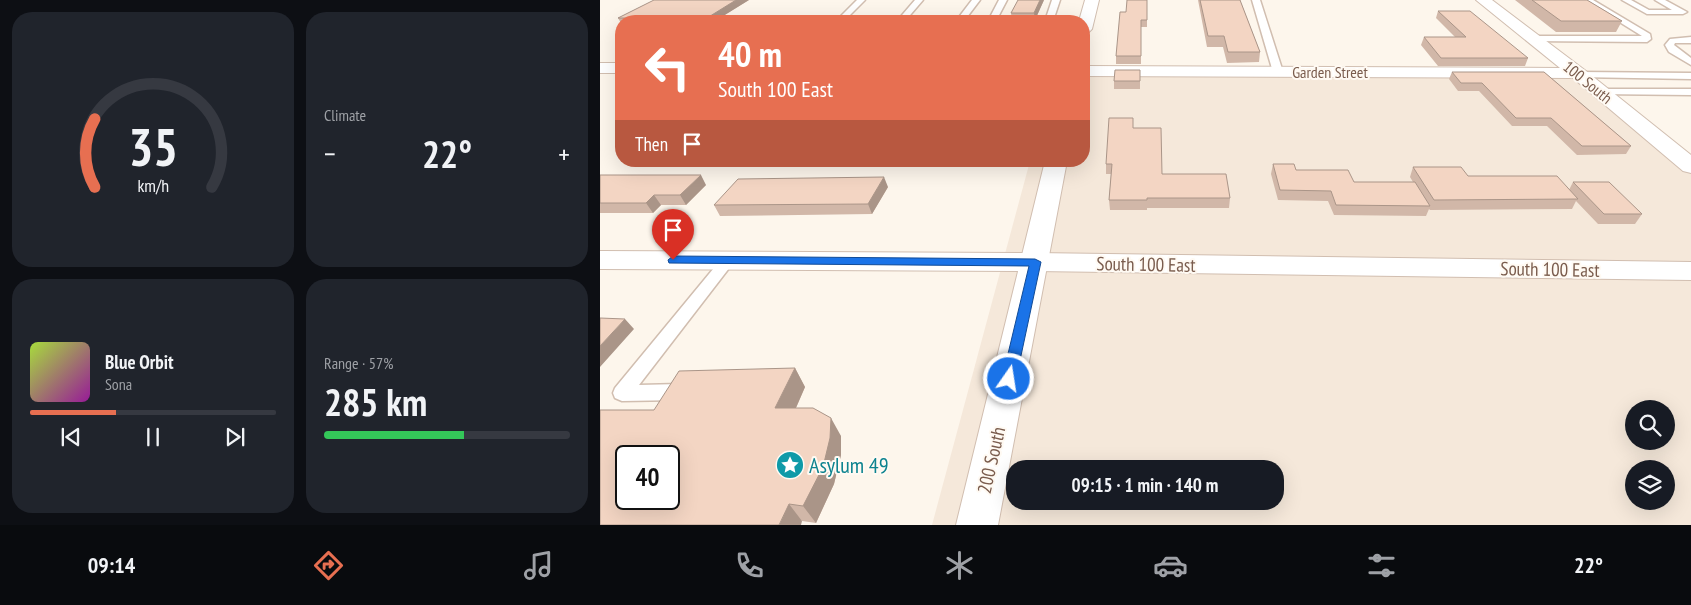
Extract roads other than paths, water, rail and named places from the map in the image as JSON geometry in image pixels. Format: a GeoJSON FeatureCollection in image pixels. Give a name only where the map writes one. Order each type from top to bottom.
{"type":"FeatureCollection","features":[{"type":"Feature","properties":{"kind":"street"},"geometry":{"type":"LineString","coordinates":[[1088,15],[1092,0]]}},
{"type":"Feature","properties":{"kind":"street","name":"100 South"},"geometry":{"type":"LineString","coordinates":[[1483,0],[1691,166]]}},
{"type":"Feature","properties":{"kind":"street"},"geometry":{"type":"LineString","coordinates":[[600,68],[615,68]]}},
{"type":"Feature","properties":{"kind":"street","name":"Garden Street"},"geometry":{"type":"LineString","coordinates":[[1090,71],[1578,74]]}},
{"type":"Feature","properties":{"kind":"street","name":"200 South"},"geometry":{"type":"LineString","coordinates":[[977,525],[1055,167]]}},
{"type":"Feature","properties":{"kind":"street","name":"South 100 East"},"geometry":{"type":"LineString","coordinates":[[600,260],[1035,262],[1691,271]]}},
{"type":"Feature","properties":{"kind":"lane"},"geometry":{"type":"LineString","coordinates":[[846,15],[862,0]]}},
{"type":"Feature","properties":{"kind":"lane"},"geometry":{"type":"LineString","coordinates":[[906,15],[919,0]]}},
{"type":"Feature","properties":{"kind":"lane"},"geometry":{"type":"LineString","coordinates":[[965,15],[976,0]]}},
{"type":"Feature","properties":{"kind":"lane"},"geometry":{"type":"LineString","coordinates":[[995,15],[1004,0]]}},
{"type":"Feature","properties":{"kind":"lane"},"geometry":{"type":"LineString","coordinates":[[1051,15],[1056,0]]}},
{"type":"Feature","properties":{"kind":"lane"},"geometry":{"type":"LineString","coordinates":[[1256,0],[1278,72]]}},
{"type":"Feature","properties":{"kind":"lane"},"geometry":{"type":"LineString","coordinates":[[1534,39],[1647,39],[1647,36],[1588,0]]}},
{"type":"Feature","properties":{"kind":"lane"},"geometry":{"type":"LineString","coordinates":[[1626,0],[1648,12],[1682,12],[1659,0]]}},
{"type":"Feature","properties":{"kind":"lane"},"geometry":{"type":"LineString","coordinates":[[1691,40],[1673,41],[1669,45],[1672,50],[1691,62]]}},
{"type":"Feature","properties":{"kind":"lane"},"geometry":{"type":"LineString","coordinates":[[1578,74],[1691,76]]}},
{"type":"Feature","properties":{"kind":"lane"},"geometry":{"type":"LineString","coordinates":[[1600,92],[1691,92]]}},
{"type":"Feature","properties":{"kind":"lane"},"geometry":{"type":"LineString","coordinates":[[680,392],[622,393],[728,260]]}},
{"type":"Feature","properties":{"kind":"place","name":"Asylum 49"},"geometry":{"type":"Point","coordinates":[790,465]}}]}
